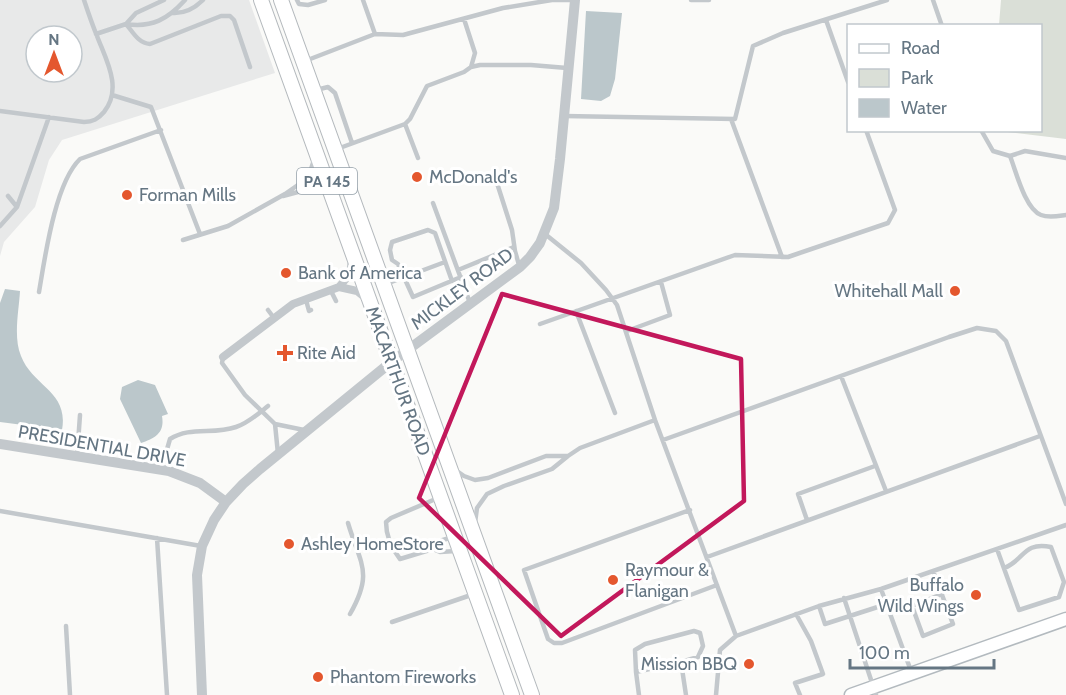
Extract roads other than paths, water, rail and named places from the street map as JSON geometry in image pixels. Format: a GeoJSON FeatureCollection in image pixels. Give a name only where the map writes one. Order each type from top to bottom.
{"type":"FeatureCollection","features":[{"type":"Feature","properties":{"kind":"highway","name":"MACARTHUR ROAD"},"geometry":{"type":"LineString","coordinates":[[281,0],[532,695]]}},
{"type":"Feature","properties":{"kind":"highway","name":"MACARTHUR ROAD"},"geometry":{"type":"LineString","coordinates":[[260,2],[328,183],[512,695]]}},
{"type":"Feature","properties":{"kind":"highway"},"geometry":{"type":"LineString","coordinates":[[498,695],[503,669]]}},
{"type":"Feature","properties":{"kind":"main road"},"geometry":{"type":"LineString","coordinates":[[851,695],[875,691],[912,674],[1066,619]]}},
{"type":"Feature","properties":{"kind":"street","name":"MICKLEY ROAD"},"geometry":{"type":"LineString","coordinates":[[202,695],[197,575],[202,546],[214,520],[226,502],[251,476],[392,362],[520,267],[531,257],[545,233],[554,208],[575,0]]}},
{"type":"Feature","properties":{"kind":"street"},"geometry":{"type":"LineString","coordinates":[[223,357],[281,308],[335,289],[351,274],[352,252]]}},
{"type":"Feature","properties":{"kind":"street"},"geometry":{"type":"LineString","coordinates":[[335,289],[357,291],[370,301]]}},
{"type":"Feature","properties":{"kind":"street","name":"PRESIDENTIAL DRIVE"},"geometry":{"type":"LineString","coordinates":[[0,444],[161,470],[185,476],[200,483],[226,502]]}},
{"type":"Feature","properties":{"kind":"lane"},"geometry":{"type":"LineString","coordinates":[[0,111],[92,122],[106,108],[112,95],[112,75],[84,0]]}},
{"type":"Feature","properties":{"kind":"lane"},"geometry":{"type":"LineString","coordinates":[[126,24],[136,13],[164,0]]}},
{"type":"Feature","properties":{"kind":"lane"},"geometry":{"type":"LineString","coordinates":[[96,34],[126,24],[142,27],[172,13],[185,0]]}},
{"type":"Feature","properties":{"kind":"lane"},"geometry":{"type":"LineString","coordinates":[[172,13],[181,14],[189,11],[203,0]]}},
{"type":"Feature","properties":{"kind":"lane"},"geometry":{"type":"LineString","coordinates":[[297,0],[299,4],[308,5],[326,0]]}},
{"type":"Feature","properties":{"kind":"lane"},"geometry":{"type":"LineString","coordinates":[[363,0],[375,34]]}},
{"type":"Feature","properties":{"kind":"lane"},"geometry":{"type":"LineString","coordinates":[[303,62],[375,34],[403,35],[503,9],[552,0],[575,0]]}},
{"type":"Feature","properties":{"kind":"lane"},"geometry":{"type":"LineString","coordinates":[[691,0],[709,0]]}},
{"type":"Feature","properties":{"kind":"lane"},"geometry":{"type":"LineString","coordinates":[[564,116],[735,118],[753,46],[783,33],[886,0]]}},
{"type":"Feature","properties":{"kind":"lane"},"geometry":{"type":"LineString","coordinates":[[933,0],[941,24]]}},
{"type":"Feature","properties":{"kind":"lane"},"geometry":{"type":"LineString","coordinates":[[126,24],[139,40],[150,44],[221,16],[230,16],[234,20],[250,67]]}},
{"type":"Feature","properties":{"kind":"lane"},"geometry":{"type":"LineString","coordinates":[[464,19],[475,53],[471,67]]}},
{"type":"Feature","properties":{"kind":"lane"},"geometry":{"type":"LineString","coordinates":[[826,20],[847,76]]}},
{"type":"Feature","properties":{"kind":"lane"},"geometry":{"type":"LineString","coordinates":[[335,150],[405,124],[410,119],[427,86],[464,72],[471,67],[531,65],[568,68]]}},
{"type":"Feature","properties":{"kind":"lane"},"geometry":{"type":"LineString","coordinates":[[314,91],[328,87],[336,93],[352,143]]}},
{"type":"Feature","properties":{"kind":"lane"},"geometry":{"type":"LineString","coordinates":[[112,95],[151,107],[200,234]]}},
{"type":"Feature","properties":{"kind":"lane"},"geometry":{"type":"LineString","coordinates":[[0,226],[17,207],[49,117]]}},
{"type":"Feature","properties":{"kind":"lane"},"geometry":{"type":"LineString","coordinates":[[731,118],[782,257]]}},
{"type":"Feature","properties":{"kind":"lane"},"geometry":{"type":"LineString","coordinates":[[405,124],[418,158]]}},
{"type":"Feature","properties":{"kind":"lane"},"geometry":{"type":"LineString","coordinates":[[39,292],[45,257],[63,187],[72,167],[80,159],[161,130]]}},
{"type":"Feature","properties":{"kind":"lane"},"geometry":{"type":"LineString","coordinates":[[540,324],[735,255],[788,257],[888,223],[895,210],[867,132]]}},
{"type":"Feature","properties":{"kind":"lane"},"geometry":{"type":"LineString","coordinates":[[982,132],[993,151],[1010,156],[1025,151],[1066,158]]}},
{"type":"Feature","properties":{"kind":"lane"},"geometry":{"type":"LineString","coordinates":[[183,240],[228,226],[308,178],[316,151]]}},
{"type":"Feature","properties":{"kind":"lane"},"geometry":{"type":"LineString","coordinates":[[1010,156],[1029,204],[1039,215],[1050,217],[1066,215]]}},
{"type":"Feature","properties":{"kind":"lane"},"geometry":{"type":"LineString","coordinates":[[496,180],[512,230],[520,267]]}},
{"type":"Feature","properties":{"kind":"lane"},"geometry":{"type":"LineString","coordinates":[[278,198],[328,183]]}},
{"type":"Feature","properties":{"kind":"lane"},"geometry":{"type":"LineString","coordinates":[[8,196],[17,207]]}},
{"type":"Feature","properties":{"kind":"lane"},"geometry":{"type":"LineString","coordinates":[[434,202],[471,305]]}},
{"type":"Feature","properties":{"kind":"lane"},"geometry":{"type":"LineString","coordinates":[[453,281],[435,233],[428,230],[392,242],[390,250],[392,260],[398,264],[413,297],[453,281],[461,277]]}},
{"type":"Feature","properties":{"kind":"lane"},"geometry":{"type":"LineString","coordinates":[[545,233],[581,263],[617,305],[655,420],[736,636]]}},
{"type":"Feature","properties":{"kind":"lane"},"geometry":{"type":"LineString","coordinates":[[458,270],[514,247]]}},
{"type":"Feature","properties":{"kind":"lane"},"geometry":{"type":"LineString","coordinates":[[383,285],[446,262]]}},
{"type":"Feature","properties":{"kind":"lane"},"geometry":{"type":"LineString","coordinates":[[328,281],[335,289],[336,301]]}},
{"type":"Feature","properties":{"kind":"lane"},"geometry":{"type":"LineString","coordinates":[[627,330],[670,315],[661,282]]}},
{"type":"Feature","properties":{"kind":"lane"},"geometry":{"type":"LineString","coordinates":[[306,300],[309,311],[311,310]]}},
{"type":"Feature","properties":{"kind":"lane"},"geometry":{"type":"LineString","coordinates":[[268,310],[281,308]]}},
{"type":"Feature","properties":{"kind":"lane"},"geometry":{"type":"LineString","coordinates":[[576,311],[615,413]]}},
{"type":"Feature","properties":{"kind":"lane"},"geometry":{"type":"LineString","coordinates":[[663,440],[977,328],[996,330],[1006,341],[1066,504]]}},
{"type":"Feature","properties":{"kind":"lane"},"geometry":{"type":"LineString","coordinates":[[223,357],[222,363],[245,395],[275,424],[278,454]]}},
{"type":"Feature","properties":{"kind":"lane"},"geometry":{"type":"LineString","coordinates":[[841,376],[886,491]]}},
{"type":"Feature","properties":{"kind":"lane"},"geometry":{"type":"LineString","coordinates":[[161,470],[170,440],[178,434],[188,431],[235,428],[248,422],[268,406]]}},
{"type":"Feature","properties":{"kind":"lane"},"geometry":{"type":"LineString","coordinates":[[77,457],[80,415]]}},
{"type":"Feature","properties":{"kind":"lane"},"geometry":{"type":"LineString","coordinates":[[474,538],[477,508],[487,494],[552,469],[580,448],[655,420]]}},
{"type":"Feature","properties":{"kind":"lane"},"geometry":{"type":"LineString","coordinates":[[275,424],[307,431]]}},
{"type":"Feature","properties":{"kind":"lane"},"geometry":{"type":"LineString","coordinates":[[707,557],[1040,436]]}},
{"type":"Feature","properties":{"kind":"lane"},"geometry":{"type":"LineString","coordinates":[[447,464],[464,476],[475,480],[488,478],[546,456],[568,456]]}},
{"type":"Feature","properties":{"kind":"lane"},"geometry":{"type":"LineString","coordinates":[[807,520],[798,494],[875,466]]}},
{"type":"Feature","properties":{"kind":"lane"},"geometry":{"type":"LineString","coordinates":[[440,497],[391,518],[386,522],[386,532],[400,560],[433,549],[440,552],[459,551]]}},
{"type":"Feature","properties":{"kind":"lane"},"geometry":{"type":"LineString","coordinates":[[690,510],[524,570],[548,639],[554,644],[562,643],[717,585]]}},
{"type":"Feature","properties":{"kind":"lane"},"geometry":{"type":"LineString","coordinates":[[0,511],[202,546]]}},
{"type":"Feature","properties":{"kind":"lane"},"geometry":{"type":"LineString","coordinates":[[348,523],[364,573],[363,589],[350,614]]}},
{"type":"Feature","properties":{"kind":"lane"},"geometry":{"type":"LineString","coordinates":[[716,695],[720,650],[736,636],[819,606],[882,589],[1066,525]]}},
{"type":"Feature","properties":{"kind":"lane"},"geometry":{"type":"LineString","coordinates":[[433,549],[436,543],[454,537]]}},
{"type":"Feature","properties":{"kind":"lane"},"geometry":{"type":"LineString","coordinates":[[157,538],[167,695]]}},
{"type":"Feature","properties":{"kind":"lane"},"geometry":{"type":"LineString","coordinates":[[997,549],[1019,610],[1059,597],[1064,582],[1051,547],[1040,544],[1023,552],[1013,565],[1004,568]]}},
{"type":"Feature","properties":{"kind":"lane"},"geometry":{"type":"LineString","coordinates":[[933,571],[942,594],[953,624],[923,636],[912,606],[942,594]]}},
{"type":"Feature","properties":{"kind":"lane"},"geometry":{"type":"LineString","coordinates":[[882,589],[912,674]]}},
{"type":"Feature","properties":{"kind":"lane"},"geometry":{"type":"LineString","coordinates":[[392,622],[475,593]]}},
{"type":"Feature","properties":{"kind":"lane"},"geometry":{"type":"LineString","coordinates":[[844,598],[848,616],[875,691]]}},
{"type":"Feature","properties":{"kind":"lane"},"geometry":{"type":"LineString","coordinates":[[819,606],[825,624],[887,604]]}},
{"type":"Feature","properties":{"kind":"lane"},"geometry":{"type":"LineString","coordinates":[[796,614],[811,641],[823,674],[795,683],[800,695]]}},
{"type":"Feature","properties":{"kind":"lane"},"geometry":{"type":"LineString","coordinates":[[66,626],[70,695]]}},
{"type":"Feature","properties":{"kind":"lane"},"geometry":{"type":"LineString","coordinates":[[636,672],[698,657],[703,646],[700,633],[694,631],[645,644],[635,650],[636,672],[639,695]]}},
{"type":"Feature","properties":{"kind":"lane"},"geometry":{"type":"LineString","coordinates":[[681,662],[686,695]]}},
{"type":"Feature","properties":{"kind":"water"},"geometry":{"type":"Polygon","coordinates":[[[586,11],[622,13],[615,79],[610,96],[601,101],[581,99],[586,11]]]}},
{"type":"Feature","properties":{"kind":"water"},"geometry":{"type":"Polygon","coordinates":[[[5,289],[20,291],[17,340],[21,356],[33,375],[49,390],[60,406],[63,417],[62,430],[0,422],[0,303],[5,289]]]}},
{"type":"Feature","properties":{"kind":"water"},"geometry":{"type":"Polygon","coordinates":[[[138,380],[155,385],[168,414],[162,416],[162,427],[158,434],[141,443],[120,399],[122,387],[138,380]]]}},
{"type":"Feature","properties":{"kind":"place","name":"McDonald's"},"geometry":{"type":"Point","coordinates":[417,177]}},
{"type":"Feature","properties":{"kind":"place","name":"Forman Mills"},"geometry":{"type":"Point","coordinates":[127,195]}},
{"type":"Feature","properties":{"kind":"place","name":"Bank of America"},"geometry":{"type":"Point","coordinates":[286,273]}},
{"type":"Feature","properties":{"kind":"place","name":"Whitehall Mall"},"geometry":{"type":"Point","coordinates":[955,291]}},
{"type":"Feature","properties":{"kind":"place","name":"Rite Aid"},"geometry":{"type":"Point","coordinates":[285,353]}},
{"type":"Feature","properties":{"kind":"place","name":"Ashley HomeStore"},"geometry":{"type":"Point","coordinates":[289,544]}},
{"type":"Feature","properties":{"kind":"place","name":"Raymour & Flanigan"},"geometry":{"type":"Point","coordinates":[613,580]}},
{"type":"Feature","properties":{"kind":"place","name":"Buffalo Wild Wings"},"geometry":{"type":"Point","coordinates":[976,595]}},
{"type":"Feature","properties":{"kind":"place","name":"Mission BBQ"},"geometry":{"type":"Point","coordinates":[749,664]}},
{"type":"Feature","properties":{"kind":"place","name":"Phantom Fireworks"},"geometry":{"type":"Point","coordinates":[318,677]}}]}
